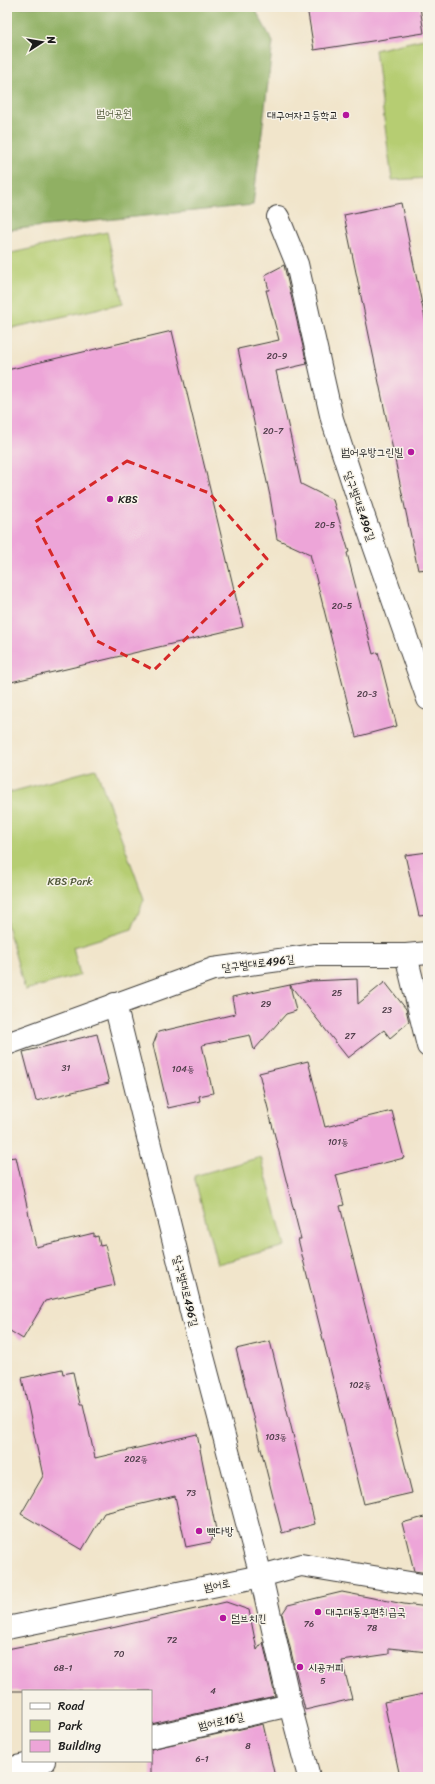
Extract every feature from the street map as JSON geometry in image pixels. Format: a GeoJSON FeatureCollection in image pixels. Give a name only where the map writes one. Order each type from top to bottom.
{"type":"FeatureCollection","features":[{"type":"Feature","properties":{"kind":"street","name":"달구벌대로496길"},"geometry":{"type":"LineString","coordinates":[[278,217],[297,264],[332,419],[364,517],[428,699]]}},
{"type":"Feature","properties":{"kind":"street","name":"달구벌대로496길"},"geometry":{"type":"LineString","coordinates":[[7,1044],[213,969],[316,955],[406,955],[428,953]]}},
{"type":"Feature","properties":{"kind":"street"},"geometry":{"type":"LineString","coordinates":[[406,955],[428,1046]]}},
{"type":"Feature","properties":{"kind":"street","name":"달구벌대로496길"},"geometry":{"type":"LineString","coordinates":[[115,1004],[192,1315],[261,1576]]}},
{"type":"Feature","properties":{"kind":"street","name":"범어로"},"geometry":{"type":"LineString","coordinates":[[7,1628],[261,1576],[301,1565],[428,1586]]}},
{"type":"Feature","properties":{"kind":"street"},"geometry":{"type":"LineString","coordinates":[[261,1576],[290,1705],[309,1777]]}},
{"type":"Feature","properties":{"kind":"street","name":"범어로16길"},"geometry":{"type":"LineString","coordinates":[[152,1737],[290,1705]]}},
{"type":"Feature","properties":{"kind":"street"},"geometry":{"type":"LineString","coordinates":[[7,1769],[39,1762]]}},
{"type":"Feature","properties":{"kind":"highlighted area"},"geometry":{"type":"Polygon","coordinates":[[[127,461],[209,493],[267,559],[154,670],[97,641],[35,522],[127,461]]]}},
{"type":"Feature","properties":{"kind":"green space","name":"범어공원"},"geometry":{"type":"Polygon","coordinates":[[[7,7],[254,7],[273,42],[253,205],[7,230],[7,7]]]}},
{"type":"Feature","properties":{"kind":"green space"},"geometry":{"type":"Polygon","coordinates":[[[428,38],[428,178],[392,180],[375,50],[428,38]]]}},
{"type":"Feature","properties":{"kind":"green space"},"geometry":{"type":"Polygon","coordinates":[[[107,232],[123,303],[7,329],[7,254],[107,232]]]}},
{"type":"Feature","properties":{"kind":"green space","name":"KBS Park"},"geometry":{"type":"Polygon","coordinates":[[[96,769],[144,899],[132,929],[73,947],[80,975],[25,990],[7,925],[7,793],[96,769]]]}},
{"type":"Feature","properties":{"kind":"green space"},"geometry":{"type":"Polygon","coordinates":[[[261,1157],[285,1246],[217,1264],[194,1176],[261,1157]]]}},
{"type":"Feature","properties":{"kind":"building"},"geometry":{"type":"Polygon","coordinates":[[[307,7],[420,7],[424,33],[314,50],[307,7]]]}},
{"type":"Feature","properties":{"kind":"building","name":"범어우방그린빌"},"geometry":{"type":"Polygon","coordinates":[[[401,203],[428,333],[428,569],[418,570],[344,215],[401,203]]]}},
{"type":"Feature","properties":{"kind":"building"},"geometry":{"type":"Polygon","coordinates":[[[284,265],[307,364],[276,371],[301,484],[333,500],[349,552],[347,553],[373,654],[378,652],[397,726],[356,737],[310,554],[277,539],[270,496],[238,349],[279,340],[266,290],[269,290],[265,275],[284,265]]]}},
{"type":"Feature","properties":{"kind":"building","name":"KBS"},"geometry":{"type":"Polygon","coordinates":[[[172,331],[243,627],[7,683],[7,370],[172,331]]]}},
{"type":"Feature","properties":{"kind":"building"},"geometry":{"type":"Polygon","coordinates":[[[428,852],[428,915],[419,916],[405,855],[428,852]]]}},
{"type":"Feature","properties":{"kind":"building"},"geometry":{"type":"Polygon","coordinates":[[[357,979],[358,1004],[385,982],[406,1009],[409,1022],[390,1038],[384,1030],[348,1058],[290,985],[311,981],[357,979]]]}},
{"type":"Feature","properties":{"kind":"building"},"geometry":{"type":"Polygon","coordinates":[[[290,985],[296,1011],[286,1014],[254,1050],[250,1035],[202,1045],[213,1093],[199,1096],[200,1101],[168,1108],[153,1045],[158,1032],[235,1014],[232,997],[290,985]]]}},
{"type":"Feature","properties":{"kind":"building"},"geometry":{"type":"Polygon","coordinates":[[[97,1034],[109,1083],[36,1101],[23,1052],[97,1034]]]}},
{"type":"Feature","properties":{"kind":"building"},"geometry":{"type":"Polygon","coordinates":[[[308,1061],[325,1127],[392,1111],[404,1158],[336,1175],[344,1205],[340,1206],[412,1493],[364,1504],[298,1239],[301,1239],[259,1073],[308,1061]]]}},
{"type":"Feature","properties":{"kind":"building"},"geometry":{"type":"Polygon","coordinates":[[[16,1157],[36,1247],[94,1233],[94,1237],[98,1236],[100,1246],[105,1245],[115,1285],[45,1301],[23,1339],[7,1329],[7,1158],[16,1157]]]}},
{"type":"Feature","properties":{"kind":"building"},"geometry":{"type":"Polygon","coordinates":[[[270,1341],[315,1524],[282,1533],[236,1349],[270,1341]]]}},
{"type":"Feature","properties":{"kind":"building"},"geometry":{"type":"Polygon","coordinates":[[[62,1369],[63,1374],[73,1372],[80,1404],[83,1404],[95,1458],[197,1434],[216,1530],[211,1542],[186,1547],[175,1496],[104,1513],[82,1550],[21,1514],[43,1476],[22,1378],[62,1369]]]}},
{"type":"Feature","properties":{"kind":"building"},"geometry":{"type":"Polygon","coordinates":[[[428,1516],[428,1573],[414,1571],[402,1523],[428,1516]]]}},
{"type":"Feature","properties":{"kind":"building"},"geometry":{"type":"Polygon","coordinates":[[[342,1592],[428,1607],[428,1652],[389,1648],[389,1654],[342,1661],[352,1699],[305,1710],[282,1614],[288,1605],[342,1592]]]}},
{"type":"Feature","properties":{"kind":"building"},"geometry":{"type":"Polygon","coordinates":[[[226,1602],[249,1610],[257,1650],[263,1642],[275,1696],[152,1724],[152,1690],[7,1691],[7,1649],[103,1630],[226,1602]]]}},
{"type":"Feature","properties":{"kind":"building"},"geometry":{"type":"Polygon","coordinates":[[[428,1693],[428,1777],[400,1777],[384,1702],[428,1693]]]}},
{"type":"Feature","properties":{"kind":"building"},"geometry":{"type":"Polygon","coordinates":[[[263,1724],[275,1777],[151,1777],[152,1749],[263,1724]]]}},
{"type":"Feature","properties":{"kind":"place","name":"대구여자고등학교"},"geometry":{"type":"Point","coordinates":[346,115]}},
{"type":"Feature","properties":{"kind":"place","name":"범어우방그린빌"},"geometry":{"type":"Point","coordinates":[411,452]}},
{"type":"Feature","properties":{"kind":"place","name":"KBS"},"geometry":{"type":"Point","coordinates":[110,499]}},
{"type":"Feature","properties":{"kind":"place","name":"빽다방"},"geometry":{"type":"Point","coordinates":[199,1531]}},
{"type":"Feature","properties":{"kind":"place","name":"대구대동우편취급국"},"geometry":{"type":"Point","coordinates":[318,1612]}},
{"type":"Feature","properties":{"kind":"place","name":"덤브치킨"},"geometry":{"type":"Point","coordinates":[223,1618]}},
{"type":"Feature","properties":{"kind":"place","name":"시공커피"},"geometry":{"type":"Point","coordinates":[300,1667]}}]}
